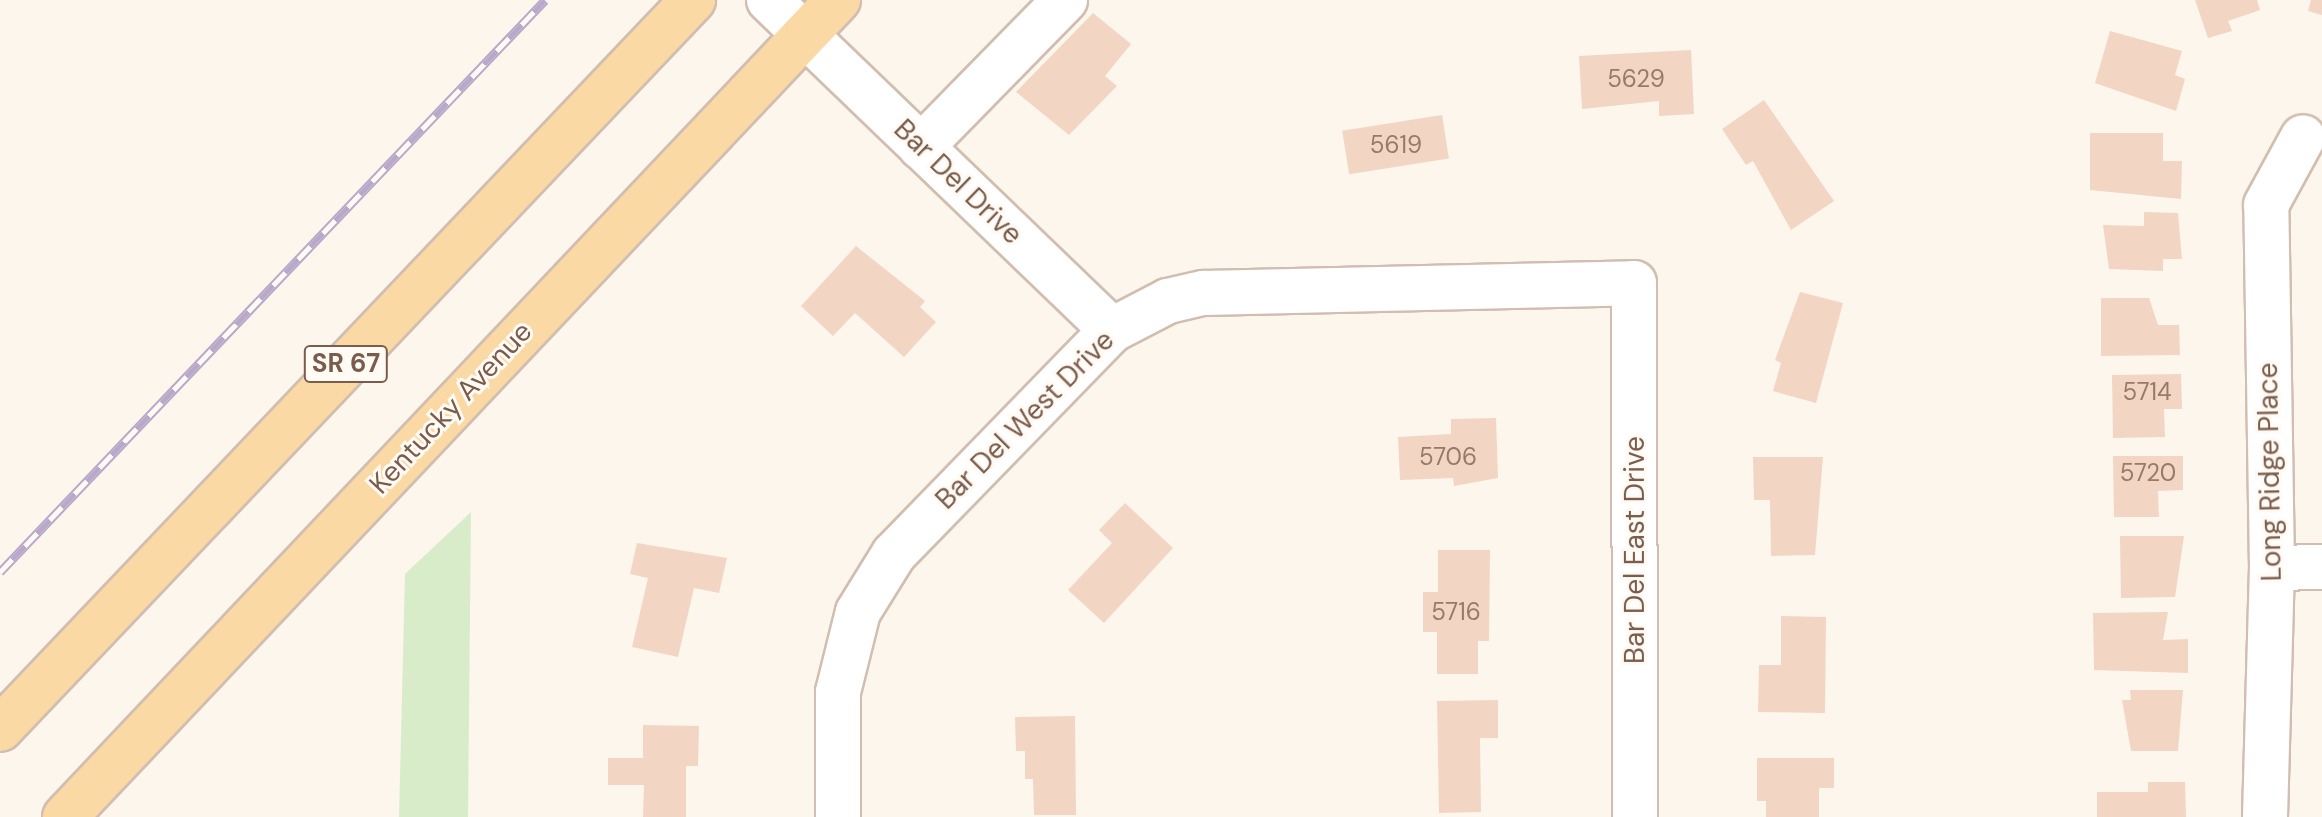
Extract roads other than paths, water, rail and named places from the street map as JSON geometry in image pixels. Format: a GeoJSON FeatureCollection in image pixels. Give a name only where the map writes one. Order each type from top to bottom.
{"type":"FeatureCollection","features":[{"type":"Feature","properties":{"kind":"main road","name":"SR 67"},"geometry":{"type":"LineString","coordinates":[[0,729],[693,0]]}},
{"type":"Feature","properties":{"kind":"main road","name":"Kentucky Avenue"},"geometry":{"type":"LineString","coordinates":[[65,817],[838,0]]}},
{"type":"Feature","properties":{"kind":"street"},"geometry":{"type":"LineString","coordinates":[[769,0],[805,34]]}},
{"type":"Feature","properties":{"kind":"street"},"geometry":{"type":"LineString","coordinates":[[921,147],[1065,0]]}},
{"type":"Feature","properties":{"kind":"street","name":"Bar Del Drive"},"geometry":{"type":"LineString","coordinates":[[805,34],[1112,330]]}},
{"type":"Feature","properties":{"kind":"street","name":"Long Ridge Place"},"geometry":{"type":"LineString","coordinates":[[2265,817],[2272,568],[2266,205],[2303,137]]}},
{"type":"Feature","properties":{"kind":"street","name":"Bar Del West Drive"},"geometry":{"type":"LineString","coordinates":[[838,817],[838,692],[858,612],[894,554],[1112,330],[1168,301],[1204,293],[1634,283]]}},
{"type":"Feature","properties":{"kind":"street","name":"Bar Del East Drive"},"geometry":{"type":"LineString","coordinates":[[1634,283],[1635,817]]}},
{"type":"Feature","properties":{"kind":"street"},"geometry":{"type":"LineString","coordinates":[[2272,568],[2322,567]]}},
{"type":"Feature","properties":{"kind":"railway"},"geometry":{"type":"LineString","coordinates":[[0,572],[545,0]]}}]}
